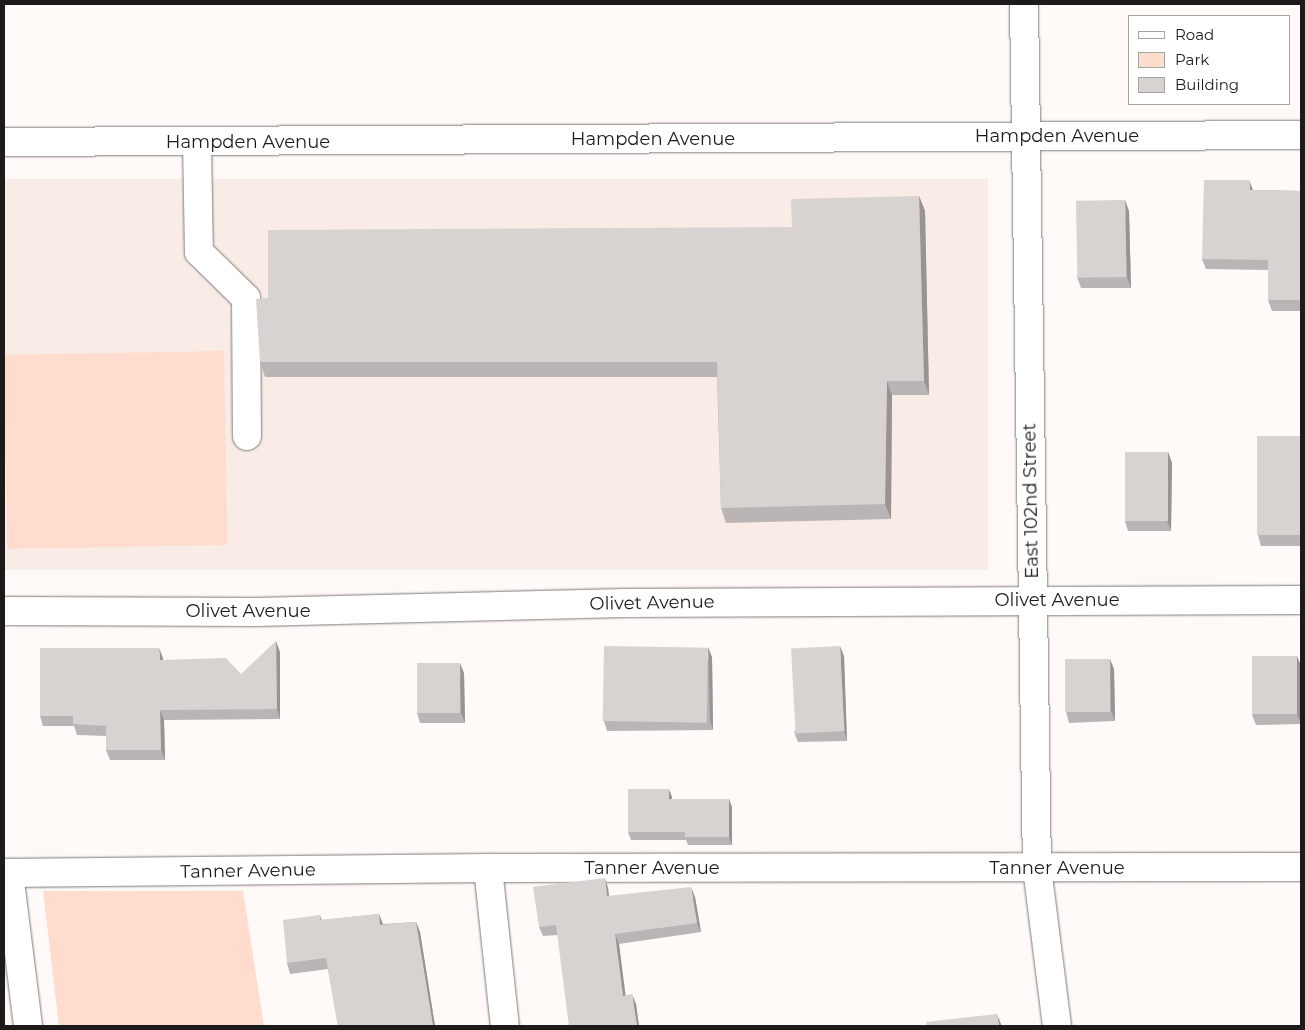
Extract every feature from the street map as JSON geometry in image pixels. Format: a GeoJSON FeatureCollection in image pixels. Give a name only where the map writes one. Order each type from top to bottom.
{"type":"FeatureCollection","features":[{"type":"Feature","properties":{"kind":"street","name":"East 102nd Street"},"geometry":{"type":"LineString","coordinates":[[1024,4],[1037,868],[1057,1026]]}},
{"type":"Feature","properties":{"kind":"street","name":"Hampden Avenue"},"geometry":{"type":"LineString","coordinates":[[4,142],[1301,135]]}},
{"type":"Feature","properties":{"kind":"street"},"geometry":{"type":"LineString","coordinates":[[196,142],[199,252],[246,298],[247,436]]}},
{"type":"Feature","properties":{"kind":"street","name":"Olivet Avenue"},"geometry":{"type":"LineString","coordinates":[[4,611],[256,612],[624,603],[1301,600]]}},
{"type":"Feature","properties":{"kind":"street","name":"Tanner Avenue"},"geometry":{"type":"LineString","coordinates":[[6,873],[488,868],[1301,867]]}},
{"type":"Feature","properties":{"kind":"street"},"geometry":{"type":"LineString","coordinates":[[488,868],[505,1026]]}},
{"type":"Feature","properties":{"kind":"street"},"geometry":{"type":"LineString","coordinates":[[6,873],[28,1026]]}},
{"type":"Feature","properties":{"kind":"shaded area"},"geometry":{"type":"Polygon","coordinates":[[[4,179],[988,179],[988,570],[4,570],[4,179]]]}},
{"type":"Feature","properties":{"kind":"green space"},"geometry":{"type":"Polygon","coordinates":[[[224,351],[227,545],[7,549],[4,355],[224,351]]]}},
{"type":"Feature","properties":{"kind":"green space"},"geometry":{"type":"Polygon","coordinates":[[[43,891],[243,891],[264,1026],[59,1026],[43,891]]]}},
{"type":"Feature","properties":{"kind":"building"},"geometry":{"type":"Polygon","coordinates":[[[1204,180],[1249,180],[1250,190],[1301,191],[1301,300],[1268,300],[1268,260],[1202,259],[1204,180]]]}},
{"type":"Feature","properties":{"kind":"building"},"geometry":{"type":"Polygon","coordinates":[[[919,196],[924,381],[887,381],[885,504],[721,508],[717,362],[260,362],[256,299],[268,298],[268,230],[792,227],[791,199],[919,196]]]}},
{"type":"Feature","properties":{"kind":"building"},"geometry":{"type":"Polygon","coordinates":[[[1125,200],[1126,277],[1077,278],[1076,201],[1125,200]]]}},
{"type":"Feature","properties":{"kind":"building"},"geometry":{"type":"Polygon","coordinates":[[[1257,436],[1301,436],[1301,535],[1257,535],[1257,436]]]}},
{"type":"Feature","properties":{"kind":"building"},"geometry":{"type":"Polygon","coordinates":[[[1125,452],[1168,452],[1168,521],[1125,521],[1125,452]]]}},
{"type":"Feature","properties":{"kind":"building"},"geometry":{"type":"Polygon","coordinates":[[[276,641],[277,709],[160,710],[161,750],[106,750],[106,726],[73,724],[73,716],[40,716],[40,648],[159,648],[160,660],[226,658],[241,674],[276,641]]]}},
{"type":"Feature","properties":{"kind":"building"},"geometry":{"type":"Polygon","coordinates":[[[604,646],[708,648],[707,723],[603,721],[604,646]]]}},
{"type":"Feature","properties":{"kind":"building"},"geometry":{"type":"Polygon","coordinates":[[[840,646],[844,731],[796,733],[791,649],[840,646]]]}},
{"type":"Feature","properties":{"kind":"building"},"geometry":{"type":"Polygon","coordinates":[[[1252,656],[1297,656],[1297,714],[1252,714],[1252,656]]]}},
{"type":"Feature","properties":{"kind":"building"},"geometry":{"type":"Polygon","coordinates":[[[1065,659],[1110,659],[1110,712],[1065,712],[1065,659]]]}},
{"type":"Feature","properties":{"kind":"building"},"geometry":{"type":"Polygon","coordinates":[[[417,663],[460,663],[460,713],[417,713],[417,663]]]}},
{"type":"Feature","properties":{"kind":"building"},"geometry":{"type":"Polygon","coordinates":[[[628,789],[669,789],[669,799],[729,799],[729,837],[685,837],[685,832],[628,832],[628,789]]]}},
{"type":"Feature","properties":{"kind":"building"},"geometry":{"type":"Polygon","coordinates":[[[605,878],[607,896],[691,887],[697,923],[615,934],[623,996],[632,994],[637,1026],[569,1026],[556,925],[539,927],[533,887],[605,878]]]}},
{"type":"Feature","properties":{"kind":"building"},"geometry":{"type":"Polygon","coordinates":[[[379,914],[380,925],[416,922],[433,1026],[338,1026],[326,958],[287,963],[283,920],[320,915],[320,920],[379,914]]]}},
{"type":"Feature","properties":{"kind":"building"},"geometry":{"type":"Polygon","coordinates":[[[997,1014],[999,1026],[927,1026],[926,1022],[997,1014]]]}}]}
